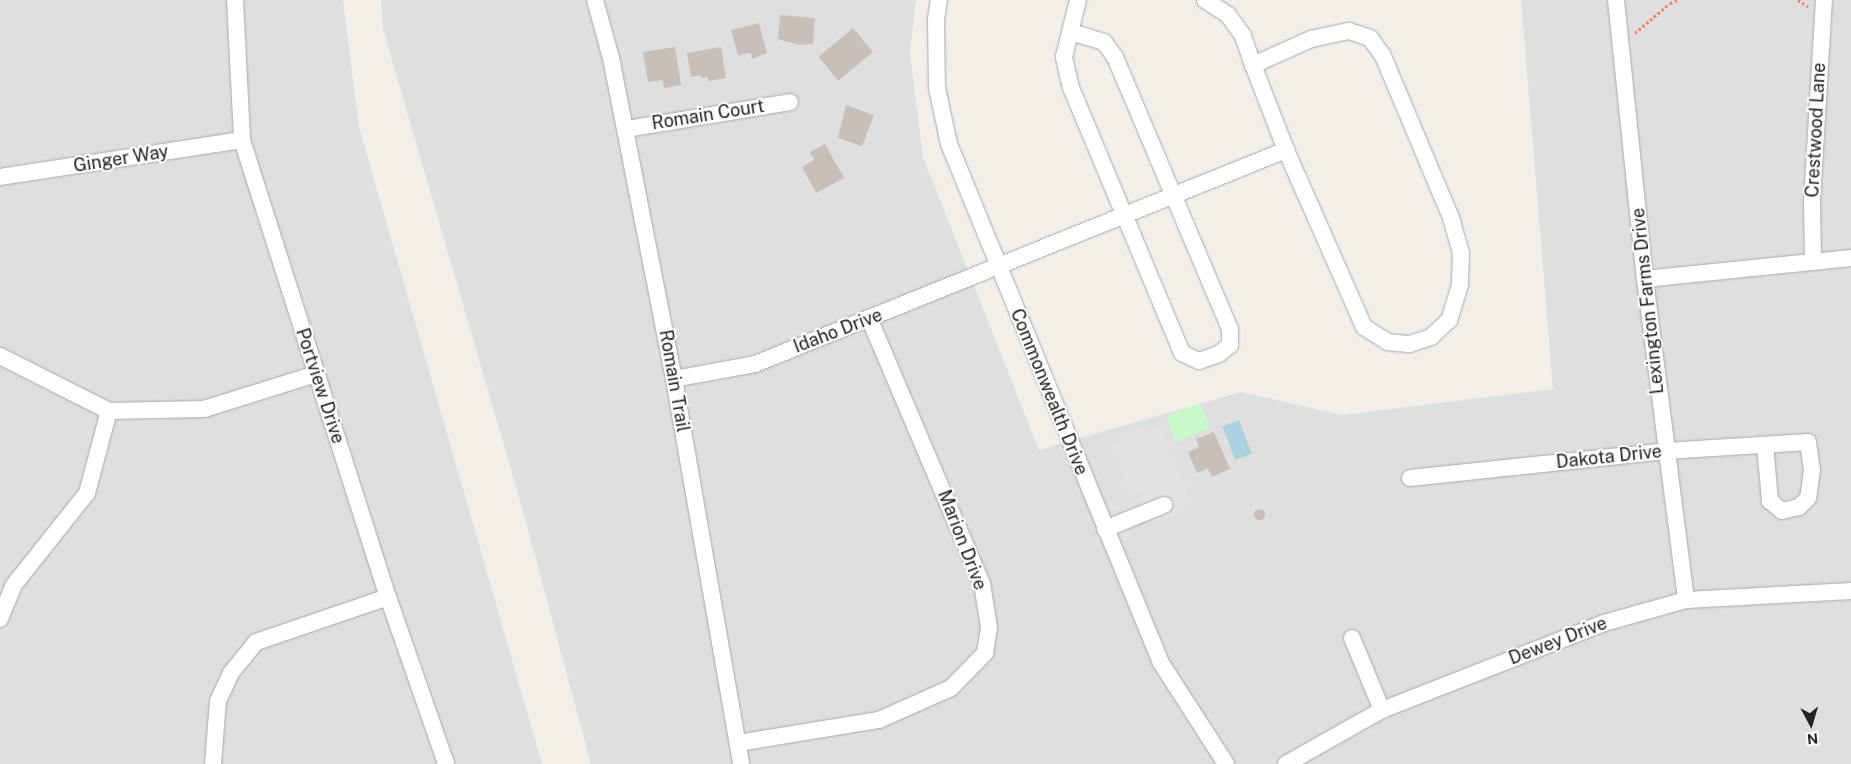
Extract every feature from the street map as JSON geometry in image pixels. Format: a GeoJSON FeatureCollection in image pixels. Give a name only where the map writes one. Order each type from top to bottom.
{"type":"FeatureCollection","features":[{"type":"Feature","properties":{"kind":"street","name":"Portview Drive"},"geometry":{"type":"LineString","coordinates":[[235,0],[242,140],[388,597],[446,764]]}},
{"type":"Feature","properties":{"kind":"street","name":"Romain Trail"},"geometry":{"type":"LineString","coordinates":[[595,0],[626,129],[674,379],[741,764]]}},
{"type":"Feature","properties":{"kind":"street","name":"Commonwealth Drive"},"geometry":{"type":"LineString","coordinates":[[939,0],[936,20],[937,88],[949,144],[996,264],[1161,664],[1226,764]]}},
{"type":"Feature","properties":{"kind":"street"},"geometry":{"type":"LineString","coordinates":[[1071,32],[1104,42],[1115,57],[1172,196],[1230,329],[1230,345],[1219,354],[1199,361],[1182,353],[1071,88],[1064,57],[1078,0]]}},
{"type":"Feature","properties":{"kind":"street"},"geometry":{"type":"LineString","coordinates":[[1205,0],[1228,15],[1243,36],[1253,65],[1286,150],[1364,327],[1388,342],[1409,344],[1431,337],[1449,320],[1460,284],[1461,252],[1451,218],[1383,56],[1370,38],[1349,31],[1311,39],[1253,65]]}},
{"type":"Feature","properties":{"kind":"street","name":"Lexington Farms Drive"},"geometry":{"type":"LineString","coordinates":[[1616,0],[1645,279],[1686,600]]}},
{"type":"Feature","properties":{"kind":"street","name":"Crestwood Lane"},"geometry":{"type":"LineString","coordinates":[[1813,260],[1812,202],[1824,0]]}},
{"type":"Feature","properties":{"kind":"street","name":"Romain Court"},"geometry":{"type":"LineString","coordinates":[[626,129],[790,102]]}},
{"type":"Feature","properties":{"kind":"street","name":"Ginger Way"},"geometry":{"type":"LineString","coordinates":[[0,177],[242,140]]}},
{"type":"Feature","properties":{"kind":"street","name":"Idaho Drive"},"geometry":{"type":"LineString","coordinates":[[674,379],[755,364],[870,320],[996,264],[1123,216],[1286,150]]}},
{"type":"Feature","properties":{"kind":"street"},"geometry":{"type":"LineString","coordinates":[[1645,279],[1813,260],[1851,258]]}},
{"type":"Feature","properties":{"kind":"street","name":"Marion Drive"},"geometry":{"type":"LineString","coordinates":[[738,743],[879,720],[951,688],[985,653],[989,627],[982,584],[870,320]]}},
{"type":"Feature","properties":{"kind":"street"},"geometry":{"type":"LineString","coordinates":[[0,356],[109,411],[204,409],[316,374]]}},
{"type":"Feature","properties":{"kind":"street"},"geometry":{"type":"LineString","coordinates":[[0,619],[13,586],[87,493],[109,411]]}},
{"type":"Feature","properties":{"kind":"street","name":"Dakota Drive"},"geometry":{"type":"LineString","coordinates":[[1410,478],[1666,451],[1765,444],[1808,442],[1812,470],[1808,498],[1799,507],[1782,511],[1770,501],[1765,444]]}},
{"type":"Feature","properties":{"kind":"street"},"geometry":{"type":"LineString","coordinates":[[1105,528],[1164,505]]}},
{"type":"Feature","properties":{"kind":"street","name":"Dewey Drive"},"geometry":{"type":"LineString","coordinates":[[1286,764],[1382,710],[1604,623],[1686,600],[1851,591]]}},
{"type":"Feature","properties":{"kind":"street"},"geometry":{"type":"LineString","coordinates":[[213,764],[218,701],[231,673],[256,642],[388,597]]}},
{"type":"Feature","properties":{"kind":"street"},"geometry":{"type":"LineString","coordinates":[[1352,638],[1382,710]]}},
{"type":"Feature","properties":{"kind":"path"},"geometry":{"type":"LineString","coordinates":[[1620,37],[1636,33],[1670,3],[1678,0]]}},
{"type":"Feature","properties":{"kind":"shaded area"},"geometry":{"type":"Polygon","coordinates":[[[0,0],[343,0],[359,127],[542,764],[0,764],[0,0]]]}},
{"type":"Feature","properties":{"kind":"shaded area"},"geometry":{"type":"Polygon","coordinates":[[[381,0],[916,0],[910,53],[923,157],[1039,450],[1241,392],[1342,415],[1553,389],[1521,0],[1851,0],[1851,764],[591,764],[523,511],[383,29],[381,0]]]}},
{"type":"Feature","properties":{"kind":"shaded area"},"geometry":{"type":"Polygon","coordinates":[[[1159,426],[1192,504],[1180,509],[1180,514],[1156,524],[1148,519],[1137,524],[1127,533],[1127,549],[1108,501],[1113,506],[1127,508],[1143,502],[1146,491],[1132,494],[1112,446],[1124,441],[1123,435],[1144,427],[1147,431],[1159,426]]]}},
{"type":"Feature","properties":{"kind":"green space"},"geometry":{"type":"Polygon","coordinates":[[[1200,403],[1210,428],[1176,442],[1166,417],[1200,403]]]}},
{"type":"Feature","properties":{"kind":"water"},"geometry":{"type":"Polygon","coordinates":[[[1239,420],[1252,454],[1235,460],[1222,426],[1239,420]]]}},
{"type":"Feature","properties":{"kind":"building"},"geometry":{"type":"Polygon","coordinates":[[[780,15],[815,18],[813,44],[799,45],[778,39],[780,15]]]}},
{"type":"Feature","properties":{"kind":"building"},"geometry":{"type":"Polygon","coordinates":[[[759,23],[767,53],[752,59],[751,53],[738,55],[731,30],[759,23]]]}},
{"type":"Feature","properties":{"kind":"building"},"geometry":{"type":"Polygon","coordinates":[[[853,28],[873,52],[838,81],[819,57],[853,28]]]}},
{"type":"Feature","properties":{"kind":"building"},"geometry":{"type":"Polygon","coordinates":[[[675,47],[681,85],[664,88],[663,80],[648,82],[643,52],[675,47]]]}},
{"type":"Feature","properties":{"kind":"building"},"geometry":{"type":"Polygon","coordinates":[[[721,47],[726,78],[708,81],[708,77],[701,78],[701,75],[691,77],[687,53],[721,47]]]}},
{"type":"Feature","properties":{"kind":"building"},"geometry":{"type":"Polygon","coordinates":[[[846,105],[874,115],[862,146],[838,138],[846,105]]]}},
{"type":"Feature","properties":{"kind":"building"},"geometry":{"type":"Polygon","coordinates":[[[825,144],[844,178],[816,193],[802,167],[814,160],[810,152],[825,144]]]}},
{"type":"Feature","properties":{"kind":"building"},"geometry":{"type":"Polygon","coordinates":[[[1214,432],[1230,469],[1212,477],[1208,468],[1197,473],[1188,452],[1199,447],[1196,439],[1214,432]]]}},
{"type":"Feature","properties":{"kind":"building"},"geometry":{"type":"Polygon","coordinates":[[[1259,508],[1265,514],[1259,520],[1253,514],[1259,508]]]}}]}
